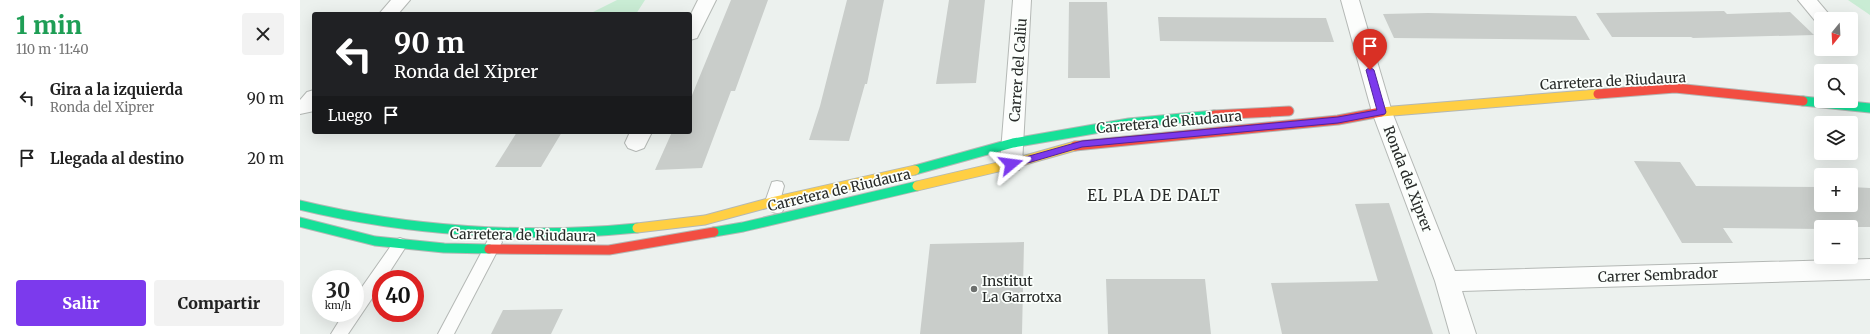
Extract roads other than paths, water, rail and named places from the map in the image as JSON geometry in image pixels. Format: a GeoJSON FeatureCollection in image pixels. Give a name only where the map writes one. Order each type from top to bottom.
{"type":"FeatureCollection","features":[{"type":"Feature","properties":{"kind":"street"},"geometry":{"type":"LineString","coordinates":[[390,12],[401,0]]}},
{"type":"Feature","properties":{"kind":"street"},"geometry":{"type":"LineString","coordinates":[[692,30],[707,0]]}},
{"type":"Feature","properties":{"kind":"street","name":"Carrer del Caliu"},"geometry":{"type":"LineString","coordinates":[[1011,164],[1022,0]]}},
{"type":"Feature","properties":{"kind":"street","name":"Ronda del Xiprer"},"geometry":{"type":"LineString","coordinates":[[1350,0],[1382,112],[1446,281],[1464,334]]}},
{"type":"Feature","properties":{"kind":"street"},"geometry":{"type":"LineString","coordinates":[[1807,0],[1818,12]]}},
{"type":"Feature","properties":{"kind":"street","name":"Carretera de Riudaura"},"geometry":{"type":"LineString","coordinates":[[300,222],[374,241],[444,248],[609,250],[743,227],[1011,164],[1082,144],[1338,120],[1382,112],[1676,88],[1870,108]]}},
{"type":"Feature","properties":{"kind":"street"},"geometry":{"type":"LineString","coordinates":[[300,107],[306,106],[312,100]]}},
{"type":"Feature","properties":{"kind":"street","name":"Carretera de Riudaura"},"geometry":{"type":"LineString","coordinates":[[1344,109],[1364,109],[1382,112]]}},
{"type":"Feature","properties":{"kind":"street","name":"Carretera de Riudaura"},"geometry":{"type":"LineString","coordinates":[[300,205],[334,214],[384,222],[454,229],[500,231],[618,230],[705,220],[772,202],[902,174],[1012,144],[1129,123],[1194,116],[1300,110]]}},
{"type":"Feature","properties":{"kind":"street","name":"Carrer Sembrador"},"geometry":{"type":"LineString","coordinates":[[1446,281],[1870,269]]}},
{"type":"Feature","properties":{"kind":"lane"},"geometry":{"type":"LineString","coordinates":[[777,186],[772,202],[785,217]]}},
{"type":"Feature","properties":{"kind":"lane"},"geometry":{"type":"LineString","coordinates":[[446,334],[500,231]]}},
{"type":"Feature","properties":{"kind":"lane"},"geometry":{"type":"LineString","coordinates":[[364,297],[400,244]]}},
{"type":"Feature","properties":{"kind":"lane"},"geometry":{"type":"LineString","coordinates":[[339,334],[347,322]]}},
{"type":"Feature","properties":{"kind":"place","name":"Institut La Garrotxa"},"geometry":{"type":"Point","coordinates":[974,289]}},
{"type":"Feature","properties":{"kind":"district","name":"EL PLA DE DALT"},"geometry":{"type":"Point","coordinates":[1154,195]}}]}
